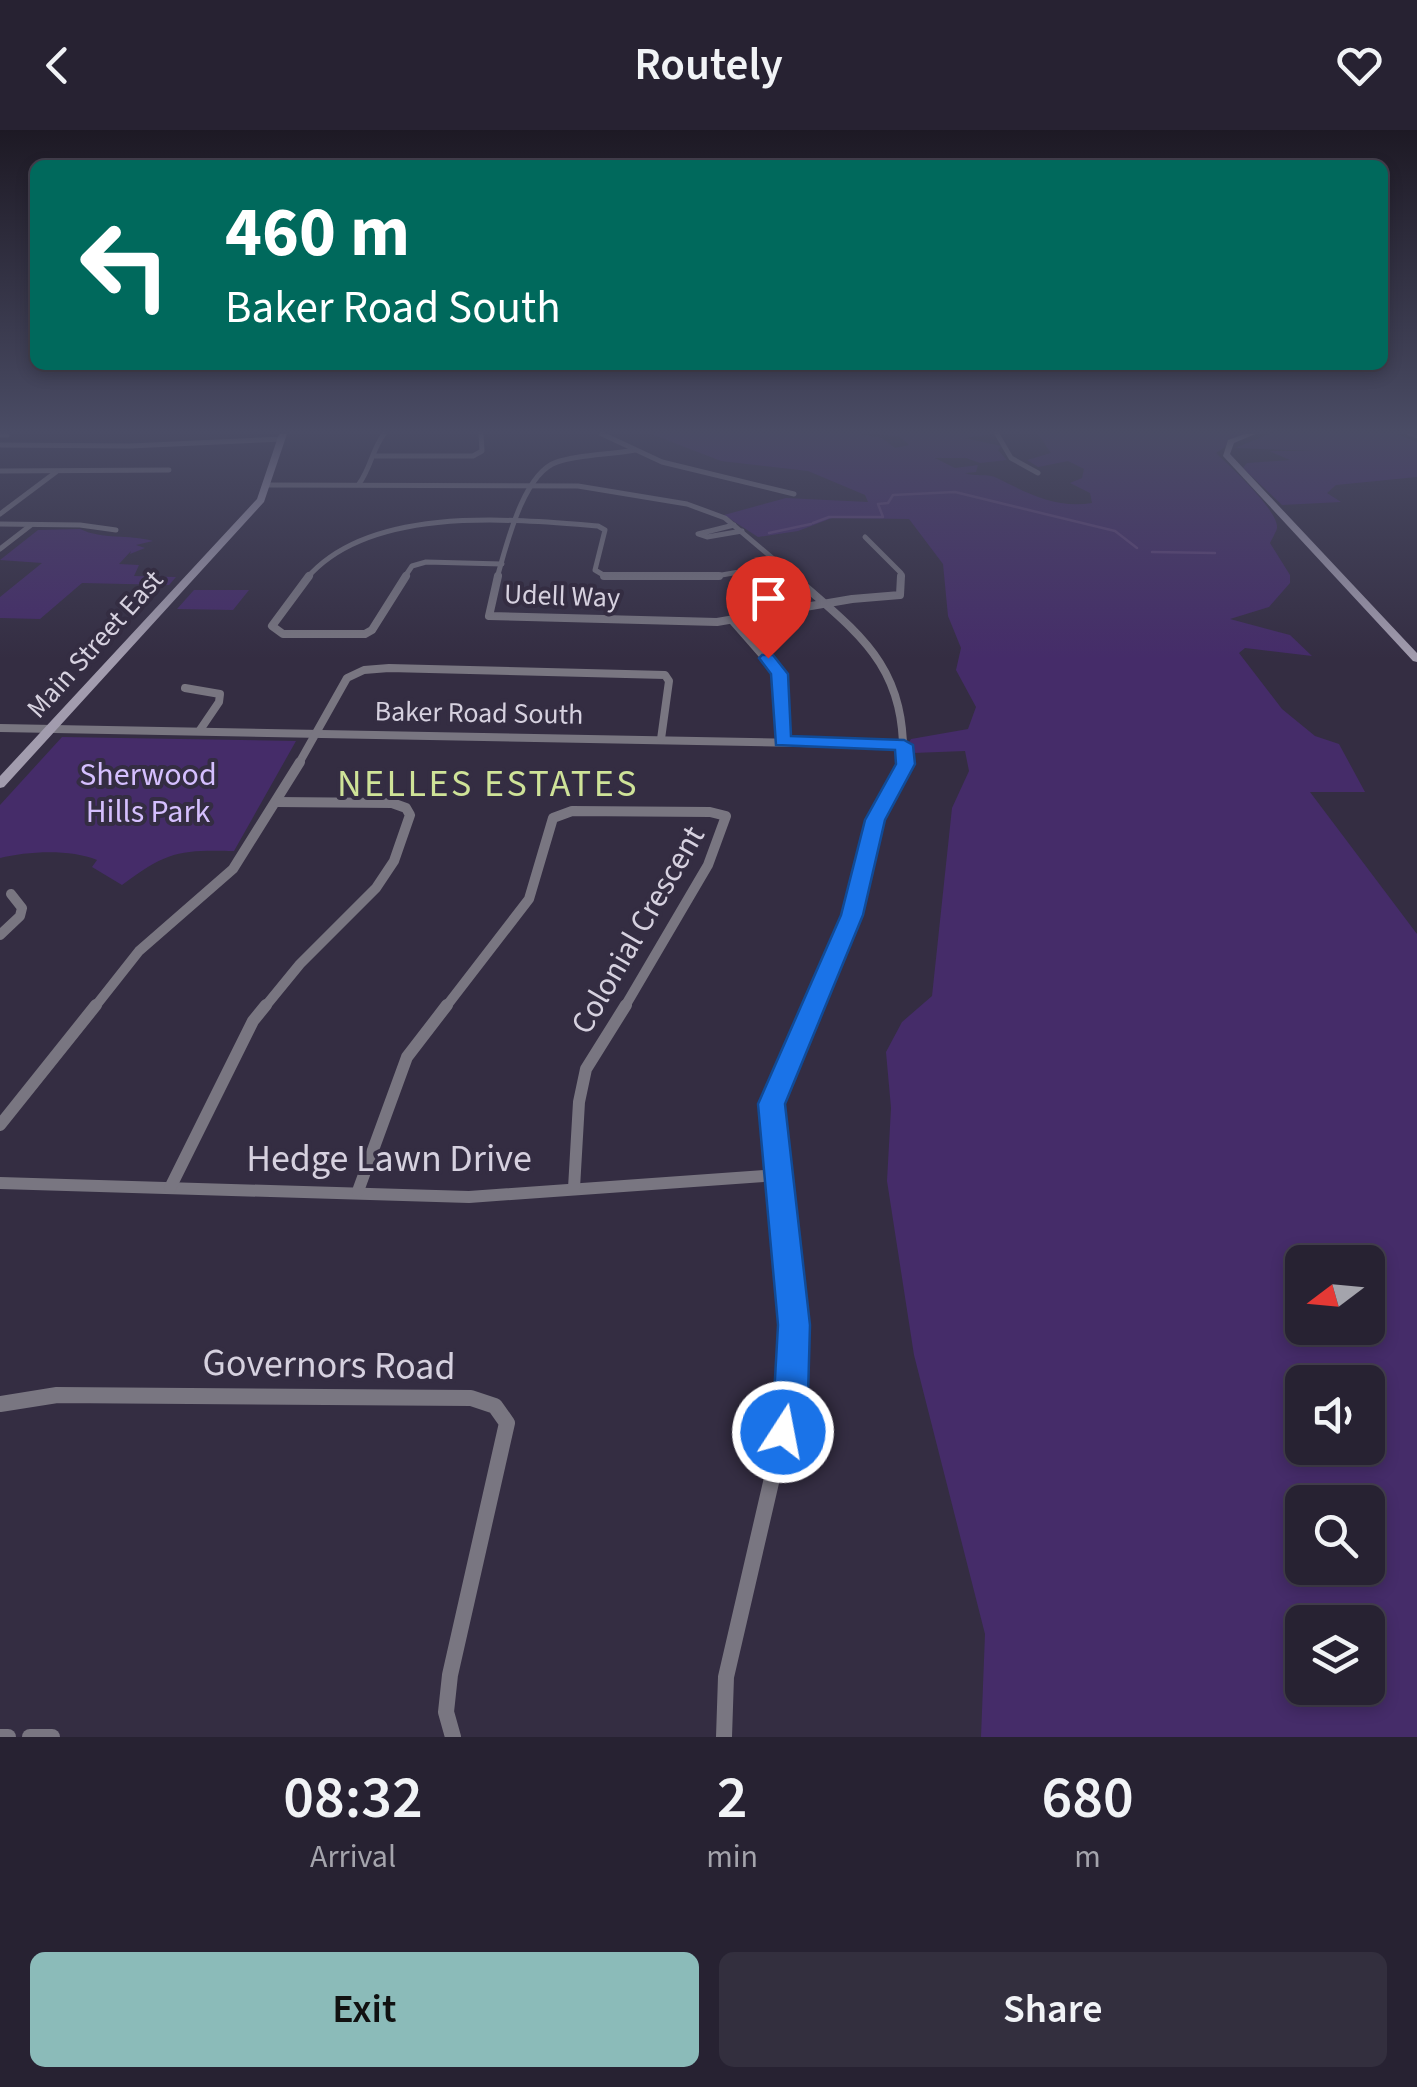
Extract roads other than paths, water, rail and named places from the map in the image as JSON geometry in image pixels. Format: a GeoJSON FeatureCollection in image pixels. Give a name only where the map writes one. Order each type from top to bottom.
{"type":"FeatureCollection","features":[{"type":"Feature","properties":{"kind":"main road","name":"Main Street East"},"geometry":{"type":"LineString","coordinates":[[0,784],[253,509]]}},
{"type":"Feature","properties":{"kind":"main road"},"geometry":{"type":"LineString","coordinates":[[1277,509],[1417,659]]}},
{"type":"Feature","properties":{"kind":"street","name":"Udell Way"},"geometry":{"type":"LineString","coordinates":[[522,509],[487,612],[489,616],[732,620],[900,595],[901,573],[865,537]]}},
{"type":"Feature","properties":{"kind":"street"},"geometry":{"type":"LineString","coordinates":[[702,509],[743,531],[826,603],[884,662],[904,745],[903,773],[875,820],[852,915],[772,1104],[794,1325],[791,1396],[726,1677],[724,1737]]}},
{"type":"Feature","properties":{"kind":"street"},"geometry":{"type":"LineString","coordinates":[[0,524],[80,524],[116,530]]}},
{"type":"Feature","properties":{"kind":"street"},"geometry":{"type":"LineString","coordinates":[[734,524],[698,534],[707,537],[743,531]]}},
{"type":"Feature","properties":{"kind":"street"},"geometry":{"type":"LineString","coordinates":[[0,549],[32,525]]}},
{"type":"Feature","properties":{"kind":"street"},"geometry":{"type":"LineString","coordinates":[[502,564],[412,566],[372,630],[364,634],[282,634],[272,626],[320,563],[350,544],[421,526],[601,527],[605,530],[594,570],[605,576],[710,577],[780,565]]}},
{"type":"Feature","properties":{"kind":"street"},"geometry":{"type":"LineString","coordinates":[[732,620],[780,674],[782,742]]}},
{"type":"Feature","properties":{"kind":"street"},"geometry":{"type":"LineString","coordinates":[[0,1125],[139,951],[234,869],[348,678],[364,670],[666,674],[662,739]]}},
{"type":"Feature","properties":{"kind":"street"},"geometry":{"type":"LineString","coordinates":[[186,688],[220,694],[219,702],[200,730]]}},
{"type":"Feature","properties":{"kind":"street","name":"Baker Road South"},"geometry":{"type":"LineString","coordinates":[[0,728],[904,745]]}},
{"type":"Feature","properties":{"kind":"street"},"geometry":{"type":"LineString","coordinates":[[170,1188],[253,1021],[300,964],[376,888],[394,860],[410,815],[406,808],[392,803],[277,802]]}},
{"type":"Feature","properties":{"kind":"street","name":"Colonial Crescent"},"geometry":{"type":"LineString","coordinates":[[358,1191],[407,1057],[529,900],[553,818],[572,810],[710,812],[726,816],[726,828],[707,867],[586,1070],[579,1102],[574,1188]]}},
{"type":"Feature","properties":{"kind":"street"},"geometry":{"type":"LineString","coordinates":[[0,934],[20,916],[22,908],[10,894]]}},
{"type":"Feature","properties":{"kind":"street","name":"Hedge Lawn Drive"},"geometry":{"type":"LineString","coordinates":[[0,1183],[468,1197],[778,1175]]}},
{"type":"Feature","properties":{"kind":"street","name":"Governors Road"},"geometry":{"type":"LineString","coordinates":[[0,1404],[57,1395],[471,1398],[496,1406],[507,1423],[450,1674],[446,1712],[453,1737]]}},
{"type":"Feature","properties":{"kind":"street"},"geometry":{"type":"LineString","coordinates":[[0,1737],[8,1737]]}},
{"type":"Feature","properties":{"kind":"street"},"geometry":{"type":"LineString","coordinates":[[30,1737],[52,1737]]}},
{"type":"Feature","properties":{"kind":"waterway"},"geometry":{"type":"LineString","coordinates":[[813,523],[829,517],[883,517],[880,509]]}},
{"type":"Feature","properties":{"kind":"waterway"},"geometry":{"type":"LineString","coordinates":[[1025,509],[1115,531],[1137,548]]}},
{"type":"Feature","properties":{"kind":"waterway"},"geometry":{"type":"LineString","coordinates":[[769,533],[811,524]]}},
{"type":"Feature","properties":{"kind":"waterway"},"geometry":{"type":"LineString","coordinates":[[1152,552],[1215,553]]}},
{"type":"Feature","properties":{"kind":"district","name":"NELLES ESTATES"},"geometry":{"type":"Point","coordinates":[488,784]}},
{"type":"Feature","properties":{"kind":"park label","name":"Sherwood Hills Park"},"geometry":{"type":"Point","coordinates":[148,794]}}]}
